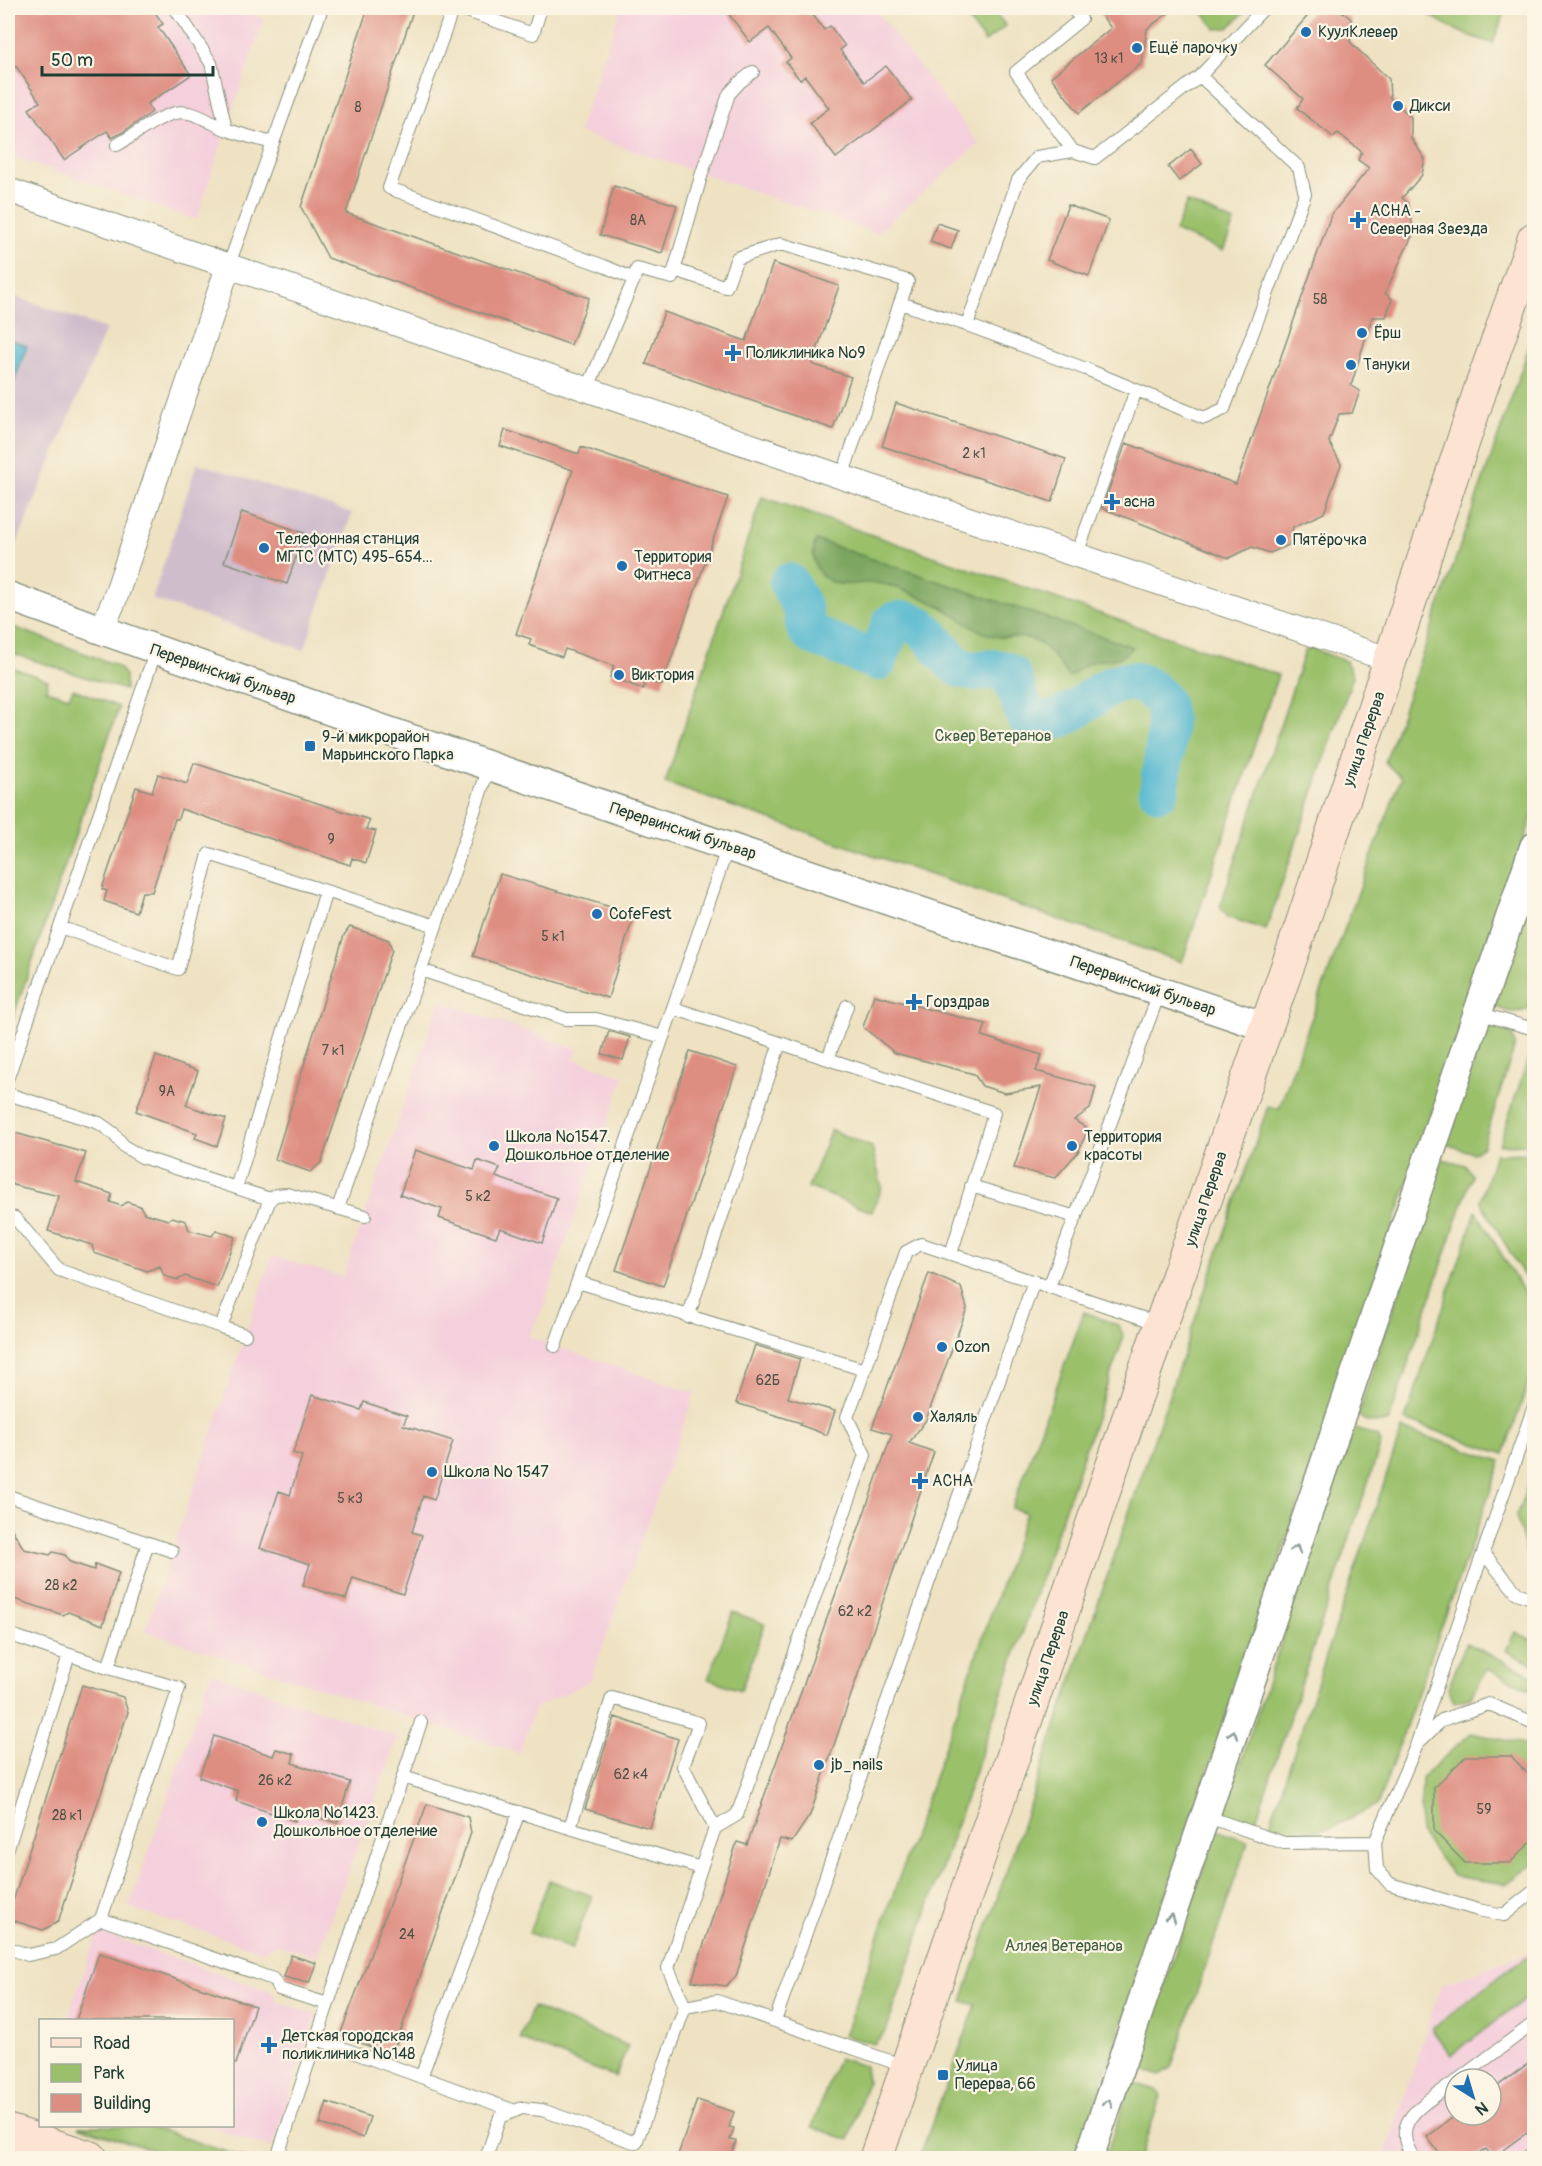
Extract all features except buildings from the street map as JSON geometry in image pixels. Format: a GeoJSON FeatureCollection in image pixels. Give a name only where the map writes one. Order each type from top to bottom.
{"type":"FeatureCollection","features":[{"type":"Feature","properties":{"kind":"main road","name":"улица Перерва"},"geometry":{"type":"LineString","coordinates":[[876,2158],[1266,1027],[1481,388],[1534,239]]}},
{"type":"Feature","properties":{"kind":"main road"},"geometry":{"type":"LineString","coordinates":[[8,2131],[91,2158]]}},
{"type":"Feature","properties":{"kind":"street"},"geometry":{"type":"LineString","coordinates":[[8,190],[842,477],[1391,660]]}},
{"type":"Feature","properties":{"kind":"street"},"geometry":{"type":"LineString","coordinates":[[101,630],[114,601],[228,267]]}},
{"type":"Feature","properties":{"kind":"street","name":"Перервинский бульвар"},"geometry":{"type":"LineString","coordinates":[[8,596],[489,767],[1266,1027]]}},
{"type":"Feature","properties":{"kind":"street"},"geometry":{"type":"LineString","coordinates":[[1089,2158],[1472,1012],[1534,847]]}},
{"type":"Feature","properties":{"kind":"lane"},"geometry":{"type":"LineString","coordinates":[[175,8],[211,63],[226,129]]}},
{"type":"Feature","properties":{"kind":"lane"},"geometry":{"type":"LineString","coordinates":[[228,267],[322,8]]}},
{"type":"Feature","properties":{"kind":"lane"},"geometry":{"type":"LineString","coordinates":[[453,8],[389,188],[634,279]]}},
{"type":"Feature","properties":{"kind":"lane"},"geometry":{"type":"LineString","coordinates":[[458,8],[533,34],[541,8]]}},
{"type":"Feature","properties":{"kind":"lane"},"geometry":{"type":"LineString","coordinates":[[1072,8],[1081,19],[1016,72],[1073,151]]}},
{"type":"Feature","properties":{"kind":"lane"},"geometry":{"type":"LineString","coordinates":[[967,325],[1018,180],[1037,157],[1073,151],[1095,158],[1200,76],[1264,8]]}},
{"type":"Feature","properties":{"kind":"lane"},"geometry":{"type":"LineString","coordinates":[[587,390],[637,269],[672,278],[702,173],[729,94],[753,72]]}},
{"type":"Feature","properties":{"kind":"lane"},"geometry":{"type":"LineString","coordinates":[[900,303],[1086,369],[1204,418],[1224,410],[1305,194],[1299,168],[1200,76]]}},
{"type":"Feature","properties":{"kind":"lane"},"geometry":{"type":"LineString","coordinates":[[117,145],[176,113],[198,115],[226,129],[273,143]]}},
{"type":"Feature","properties":{"kind":"lane"},"geometry":{"type":"LineString","coordinates":[[675,270],[726,287],[737,258],[781,244],[908,281],[842,477]]}},
{"type":"Feature","properties":{"kind":"lane"},"geometry":{"type":"LineString","coordinates":[[1076,556],[1136,390]]}},
{"type":"Feature","properties":{"kind":"lane"},"geometry":{"type":"LineString","coordinates":[[8,1077],[156,650]]}},
{"type":"Feature","properties":{"kind":"lane"},"geometry":{"type":"LineString","coordinates":[[338,1208],[489,767]]}},
{"type":"Feature","properties":{"kind":"lane"},"geometry":{"type":"LineString","coordinates":[[555,1346],[728,846]]}},
{"type":"Feature","properties":{"kind":"lane"},"geometry":{"type":"LineString","coordinates":[[60,927],[178,969],[209,854],[436,926]]}},
{"type":"Feature","properties":{"kind":"lane"},"geometry":{"type":"LineString","coordinates":[[237,1188],[326,891]]}},
{"type":"Feature","properties":{"kind":"lane"},"geometry":{"type":"LineString","coordinates":[[421,970],[566,1019],[596,1019],[663,1038]]}},
{"type":"Feature","properties":{"kind":"lane"},"geometry":{"type":"LineString","coordinates":[[1049,1287],[1160,991]]}},
{"type":"Feature","properties":{"kind":"lane"},"geometry":{"type":"LineString","coordinates":[[828,1059],[847,1006]]}},
{"type":"Feature","properties":{"kind":"lane"},"geometry":{"type":"LineString","coordinates":[[673,1008],[993,1113],[951,1254]]}},
{"type":"Feature","properties":{"kind":"lane"},"geometry":{"type":"LineString","coordinates":[[1472,1012],[1534,1029]]}},
{"type":"Feature","properties":{"kind":"lane"},"geometry":{"type":"LineString","coordinates":[[688,1317],[780,1043]]}},
{"type":"Feature","properties":{"kind":"lane"},"geometry":{"type":"LineString","coordinates":[[8,1094],[99,1123],[113,1133],[125,1147],[142,1157],[270,1199]]}},
{"type":"Feature","properties":{"kind":"lane"},"geometry":{"type":"LineString","coordinates":[[972,1186],[1076,1217]]}},
{"type":"Feature","properties":{"kind":"lane"},"geometry":{"type":"LineString","coordinates":[[221,1327],[270,1199],[276,1195],[287,1194],[364,1216]]}},
{"type":"Feature","properties":{"kind":"lane"},"geometry":{"type":"LineString","coordinates":[[8,1216],[15,1218],[59,1270],[245,1335]]}},
{"type":"Feature","properties":{"kind":"lane"},"geometry":{"type":"LineString","coordinates":[[486,2158],[500,2117],[522,2108],[542,2110],[636,2143],[685,2007],[668,1968],[716,1828],[737,1815],[865,1455],[847,1417],[906,1252],[921,1244],[1162,1324]]}},
{"type":"Feature","properties":{"kind":"lane"},"geometry":{"type":"LineString","coordinates":[[775,2021],[1034,1281]]}},
{"type":"Feature","properties":{"kind":"lane"},"geometry":{"type":"LineString","coordinates":[[578,1282],[865,1370]]}},
{"type":"Feature","properties":{"kind":"lane"},"geometry":{"type":"LineString","coordinates":[[1534,1406],[1529,1438],[1514,1462],[1416,1746],[1375,1842],[1377,1869],[1390,1884],[1478,1910],[1504,1914],[1534,1891]]}},
{"type":"Feature","properties":{"kind":"lane"},"geometry":{"type":"LineString","coordinates":[[8,1496],[172,1551]]}},
{"type":"Feature","properties":{"kind":"lane"},"geometry":{"type":"LineString","coordinates":[[108,1668],[148,1543]]}},
{"type":"Feature","properties":{"kind":"lane"},"geometry":{"type":"LineString","coordinates":[[1484,1554],[1517,1593],[1534,1599]]}},
{"type":"Feature","properties":{"kind":"lane"},"geometry":{"type":"LineString","coordinates":[[8,1634],[108,1668],[179,1688],[101,1919],[56,1949],[28,1955],[8,1948]]}},
{"type":"Feature","properties":{"kind":"lane"},"geometry":{"type":"LineString","coordinates":[[8,1848],[69,1655]]}},
{"type":"Feature","properties":{"kind":"lane"},"geometry":{"type":"LineString","coordinates":[[570,1827],[612,1698],[699,1723],[683,1766],[716,1828]]}},
{"type":"Feature","properties":{"kind":"lane"},"geometry":{"type":"LineString","coordinates":[[1416,1746],[1442,1720],[1489,1704],[1534,1723]]}},
{"type":"Feature","properties":{"kind":"lane"},"geometry":{"type":"LineString","coordinates":[[278,2158],[302,2070],[317,2039],[421,1722]]}},
{"type":"Feature","properties":{"kind":"lane"},"geometry":{"type":"LineString","coordinates":[[403,1777],[701,1868]]}},
{"type":"Feature","properties":{"kind":"lane"},"geometry":{"type":"LineString","coordinates":[[421,2077],[519,1812]]}},
{"type":"Feature","properties":{"kind":"lane"},"geometry":{"type":"LineString","coordinates":[[1205,1816],[1284,1843],[1375,1842]]}},
{"type":"Feature","properties":{"kind":"lane"},"geometry":{"type":"LineString","coordinates":[[101,1919],[273,1979],[279,1989],[328,2004]]}},
{"type":"Feature","properties":{"kind":"lane"},"geometry":{"type":"LineString","coordinates":[[685,2007],[717,2001],[908,2067]]}},
{"type":"Feature","properties":{"kind":"lane"},"geometry":{"type":"LineString","coordinates":[[1475,2067],[1534,2023]]}},
{"type":"Feature","properties":{"kind":"lane"},"geometry":{"type":"LineString","coordinates":[[317,2039],[515,2111]]}},
{"type":"Feature","properties":{"kind":"lane"},"geometry":{"type":"LineString","coordinates":[[1414,2158],[1407,2147],[1405,2127],[1410,2115],[1443,2091]]}},
{"type":"Feature","properties":{"kind":"lane"},"geometry":{"type":"LineString","coordinates":[[1526,2158],[1534,2152]]}},
{"type":"Feature","properties":{"kind":"shaded area"},"geometry":{"type":"Polygon","coordinates":[[[8,8],[236,8],[264,19],[197,220],[8,155],[8,8]]]}},
{"type":"Feature","properties":{"kind":"shaded area"},"geometry":{"type":"Polygon","coordinates":[[[621,8],[874,8],[979,144],[877,233],[578,132],[621,8]]]}},
{"type":"Feature","properties":{"kind":"shaded area"},"geometry":{"type":"Polygon","coordinates":[[[8,294],[106,329],[15,548],[8,546],[8,294]]]}},
{"type":"Feature","properties":{"kind":"shaded area"},"geometry":{"type":"Polygon","coordinates":[[[197,463],[352,513],[304,650],[152,599],[197,463]]]}},
{"type":"Feature","properties":{"kind":"shaded area","name":"Школа № 1547"},"geometry":{"type":"Polygon","coordinates":[[[440,1001],[578,1049],[574,1059],[624,1076],[542,1310],[528,1337],[695,1393],[590,1681],[535,1708],[519,1753],[145,1631],[272,1256],[343,1277],[440,1001]]]}},
{"type":"Feature","properties":{"kind":"shaded area","name":"Школа №1423. Дошкольное отделение"},"geometry":{"type":"Polygon","coordinates":[[[211,1673],[398,1737],[317,1956],[275,1944],[262,1951],[129,1908],[211,1673]]]}},
{"type":"Feature","properties":{"kind":"shaded area","name":"Детская городская поликлиника №148"},"geometry":{"type":"Polygon","coordinates":[[[98,1932],[273,1992],[277,2001],[316,2015],[272,2148],[209,2127],[234,2127],[234,2019],[67,2019],[98,1932]]]}},
{"type":"Feature","properties":{"kind":"shaded area"},"geometry":{"type":"Polygon","coordinates":[[[1534,1950],[1534,2158],[1384,2158],[1441,1985],[1534,1950]]]}},
{"type":"Feature","properties":{"kind":"green space"},"geometry":{"type":"Polygon","coordinates":[[[959,8],[991,8],[1006,26],[985,42],[959,8]]]}},
{"type":"Feature","properties":{"kind":"green space"},"geometry":{"type":"Polygon","coordinates":[[[1206,8],[1249,8],[1228,28],[1216,29],[1202,12],[1206,8]]]}},
{"type":"Feature","properties":{"kind":"green space"},"geometry":{"type":"Polygon","coordinates":[[[1419,8],[1506,8],[1493,43],[1454,29],[1419,8]]]}},
{"type":"Feature","properties":{"kind":"green space"},"geometry":{"type":"Polygon","coordinates":[[[1187,202],[1234,222],[1223,251],[1175,231],[1187,202]]]}},
{"type":"Feature","properties":{"kind":"green space","name":"Аллея Ветеранов"},"geometry":{"type":"Polygon","coordinates":[[[1534,333],[1534,811],[1107,2067],[1079,2158],[919,2158],[976,2005],[962,2001],[1268,1106],[1279,1109],[1401,778],[1385,762],[1534,333]]]}},
{"type":"Feature","properties":{"kind":"green space","name":"Сквер Ветеранов"},"geometry":{"type":"Polygon","coordinates":[[[762,497],[1278,675],[1182,962],[665,783],[762,497]]]}},
{"type":"Feature","properties":{"kind":"green space"},"geometry":{"type":"Polygon","coordinates":[[[816,540],[1133,647],[1116,659],[1089,663],[1069,677],[1055,658],[1033,640],[987,634],[936,604],[889,586],[877,583],[838,584],[826,579],[817,570],[815,564],[813,552],[816,540]]]}},
{"type":"Feature","properties":{"kind":"green space"},"geometry":{"type":"Polygon","coordinates":[[[8,625],[116,665],[125,675],[125,690],[8,652],[8,625]]]}},
{"type":"Feature","properties":{"kind":"green space"},"geometry":{"type":"Polygon","coordinates":[[[1310,648],[1346,661],[1353,676],[1266,930],[1228,917],[1220,907],[1305,651],[1310,648]]]}},
{"type":"Feature","properties":{"kind":"green space"},"geometry":{"type":"Polygon","coordinates":[[[8,666],[48,680],[46,690],[69,697],[73,689],[119,707],[8,1032],[8,666]]]}},
{"type":"Feature","properties":{"kind":"green space"},"geometry":{"type":"Polygon","coordinates":[[[1534,885],[1534,991],[1528,1009],[1515,1012],[1506,1011],[1494,1004],[1534,885]]]}},
{"type":"Feature","properties":{"kind":"green space"},"geometry":{"type":"Polygon","coordinates":[[[1487,1026],[1512,1033],[1515,1045],[1483,1146],[1473,1153],[1446,1144],[1487,1026]]]}},
{"type":"Feature","properties":{"kind":"green space"},"geometry":{"type":"Polygon","coordinates":[[[1533,1045],[1534,1144],[1499,1145],[1533,1045]]]}},
{"type":"Feature","properties":{"kind":"green space"},"geometry":{"type":"Polygon","coordinates":[[[831,1130],[872,1147],[882,1187],[872,1212],[808,1187],[831,1130]]]}},
{"type":"Feature","properties":{"kind":"green space"},"geometry":{"type":"Polygon","coordinates":[[[1534,1153],[1534,1293],[1480,1201],[1495,1154],[1534,1153]]]}},
{"type":"Feature","properties":{"kind":"green space"},"geometry":{"type":"Polygon","coordinates":[[[1443,1159],[1465,1165],[1472,1175],[1389,1421],[1381,1423],[1368,1421],[1358,1415],[1443,1159]]]}},
{"type":"Feature","properties":{"kind":"green space"},"geometry":{"type":"Polygon","coordinates":[[[1476,1211],[1534,1309],[1534,1366],[1504,1454],[1405,1420],[1476,1211]]]}},
{"type":"Feature","properties":{"kind":"green space"},"geometry":{"type":"Polygon","coordinates":[[[1084,1312],[1118,1325],[1124,1336],[886,2031],[874,2044],[844,2036],[1026,1513],[1012,1508],[1084,1312]]]}},
{"type":"Feature","properties":{"kind":"green space"},"geometry":{"type":"Polygon","coordinates":[[[1353,1428],[1377,1436],[1381,1443],[1255,1823],[1228,1816],[1225,1809],[1353,1428]]]}},
{"type":"Feature","properties":{"kind":"green space"},"geometry":{"type":"Polygon","coordinates":[[[1402,1429],[1501,1461],[1378,1804],[1331,1828],[1297,1833],[1269,1827],[1402,1429]]]}},
{"type":"Feature","properties":{"kind":"green space"},"geometry":{"type":"Polygon","coordinates":[[[1534,1469],[1534,1573],[1516,1516],[1534,1469]]]}},
{"type":"Feature","properties":{"kind":"green space"},"geometry":{"type":"Polygon","coordinates":[[[733,1612],[765,1624],[741,1690],[708,1679],[733,1612]]]}},
{"type":"Feature","properties":{"kind":"green space"},"geometry":{"type":"Polygon","coordinates":[[[1515,1632],[1534,1641],[1534,1665],[1506,1651],[1515,1632]]]}},
{"type":"Feature","properties":{"kind":"green space"},"geometry":{"type":"Polygon","coordinates":[[[1466,1643],[1534,1676],[1534,1691],[1487,1669],[1471,1698],[1454,1702],[1448,1689],[1466,1643]]]}},
{"type":"Feature","properties":{"kind":"green space"},"geometry":{"type":"Polygon","coordinates":[[[1471,1733],[1534,1746],[1534,1863],[1506,1884],[1453,1876],[1420,1833],[1422,1777],[1471,1733]]]}},
{"type":"Feature","properties":{"kind":"green space"},"geometry":{"type":"Polygon","coordinates":[[[1216,1830],[1248,1841],[1171,2068],[1160,2076],[1137,2068],[1216,1830]]]}},
{"type":"Feature","properties":{"kind":"green space"},"geometry":{"type":"Polygon","coordinates":[[[549,1880],[592,1896],[572,1949],[529,1933],[549,1880]]]}},
{"type":"Feature","properties":{"kind":"green space"},"geometry":{"type":"Polygon","coordinates":[[[1534,1955],[1534,1992],[1451,2055],[1433,2031],[1433,2027],[1524,1958],[1534,1955]]]}},
{"type":"Feature","properties":{"kind":"green space"},"geometry":{"type":"Polygon","coordinates":[[[533,2007],[628,2046],[615,2077],[520,2039],[533,2007]]]}},
{"type":"Feature","properties":{"kind":"green space"},"geometry":{"type":"Polygon","coordinates":[[[838,2058],[865,2066],[867,2081],[849,2140],[812,2127],[838,2058]]]}},
{"type":"Feature","properties":{"kind":"green space"},"geometry":{"type":"Polygon","coordinates":[[[1131,2082],[1156,2090],[1161,2096],[1140,2158],[1105,2158],[1131,2082]]]}},
{"type":"Feature","properties":{"kind":"green space"},"geometry":{"type":"Polygon","coordinates":[[[81,2127],[152,2127],[244,2158],[178,2158],[81,2127]]]}},
{"type":"Feature","properties":{"kind":"water"},"geometry":{"type":"Polygon","coordinates":[[[8,339],[27,346],[14,382],[8,379],[8,339]]]}},
{"type":"Feature","properties":{"kind":"waterway"},"geometry":{"type":"LineString","coordinates":[[789,583],[802,608],[806,628],[813,635],[877,661],[892,623],[904,621],[914,623],[923,629],[954,663],[962,668],[975,671],[993,669],[1005,671],[1011,675],[1026,717],[1045,721],[1057,719],[1069,714],[1103,691],[1127,682],[1139,683],[1152,690],[1163,702],[1167,722],[1159,791]]}},
{"type":"Feature","properties":{"kind":"place","name":"КуулКлевер"},"geometry":{"type":"Point","coordinates":[1306,32]}},
{"type":"Feature","properties":{"kind":"place","name":"Ещё парочку"},"geometry":{"type":"Point","coordinates":[1137,48]}},
{"type":"Feature","properties":{"kind":"place","name":"Дикси"},"geometry":{"type":"Point","coordinates":[1398,106]}},
{"type":"Feature","properties":{"kind":"place","name":"АСНА - Северная Звезда"},"geometry":{"type":"Point","coordinates":[1358,220]}},
{"type":"Feature","properties":{"kind":"place","name":"Ёрш"},"geometry":{"type":"Point","coordinates":[1362,333]}},
{"type":"Feature","properties":{"kind":"place","name":"Поликлиника №9"},"geometry":{"type":"Point","coordinates":[733,353]}},
{"type":"Feature","properties":{"kind":"place","name":"Тануки"},"geometry":{"type":"Point","coordinates":[1351,365]}},
{"type":"Feature","properties":{"kind":"place","name":"асна"},"geometry":{"type":"Point","coordinates":[1112,502]}},
{"type":"Feature","properties":{"kind":"place","name":"Пятёрочка"},"geometry":{"type":"Point","coordinates":[1281,540]}},
{"type":"Feature","properties":{"kind":"place","name":"Телефонная станция МГТС (МТС) 495-654..."},"geometry":{"type":"Point","coordinates":[264,548]}},
{"type":"Feature","properties":{"kind":"place","name":"Территория Фитнеса"},"geometry":{"type":"Point","coordinates":[622,566]}},
{"type":"Feature","properties":{"kind":"place","name":"Виктория"},"geometry":{"type":"Point","coordinates":[619,675]}},
{"type":"Feature","properties":{"kind":"place","name":"9-й микрорайон Марьинского Парка"},"geometry":{"type":"Point","coordinates":[310,746]}},
{"type":"Feature","properties":{"kind":"place","name":"CofeFest"},"geometry":{"type":"Point","coordinates":[597,914]}},
{"type":"Feature","properties":{"kind":"place","name":"Горздрав"},"geometry":{"type":"Point","coordinates":[914,1002]}},
{"type":"Feature","properties":{"kind":"place","name":"Школа №1547. Дошкольное отделение"},"geometry":{"type":"Point","coordinates":[494,1146]}},
{"type":"Feature","properties":{"kind":"place","name":"Территория красоты"},"geometry":{"type":"Point","coordinates":[1072,1146]}},
{"type":"Feature","properties":{"kind":"place","name":"Ozon"},"geometry":{"type":"Point","coordinates":[942,1347]}},
{"type":"Feature","properties":{"kind":"place","name":"Халяль"},"geometry":{"type":"Point","coordinates":[918,1417]}},
{"type":"Feature","properties":{"kind":"place","name":"Школа № 1547"},"geometry":{"type":"Point","coordinates":[432,1472]}},
{"type":"Feature","properties":{"kind":"place","name":"АСНА"},"geometry":{"type":"Point","coordinates":[920,1481]}},
{"type":"Feature","properties":{"kind":"place","name":"jb_nails"},"geometry":{"type":"Point","coordinates":[819,1765]}},
{"type":"Feature","properties":{"kind":"place","name":"Школа №1423. Дошкольное отделение"},"geometry":{"type":"Point","coordinates":[262,1822]}},
{"type":"Feature","properties":{"kind":"place","name":"Детская городская поликлиника №148"},"geometry":{"type":"Point","coordinates":[269,2045]}},
{"type":"Feature","properties":{"kind":"place","name":"Улица Перерва, 66"},"geometry":{"type":"Point","coordinates":[943,2075]}}]}
